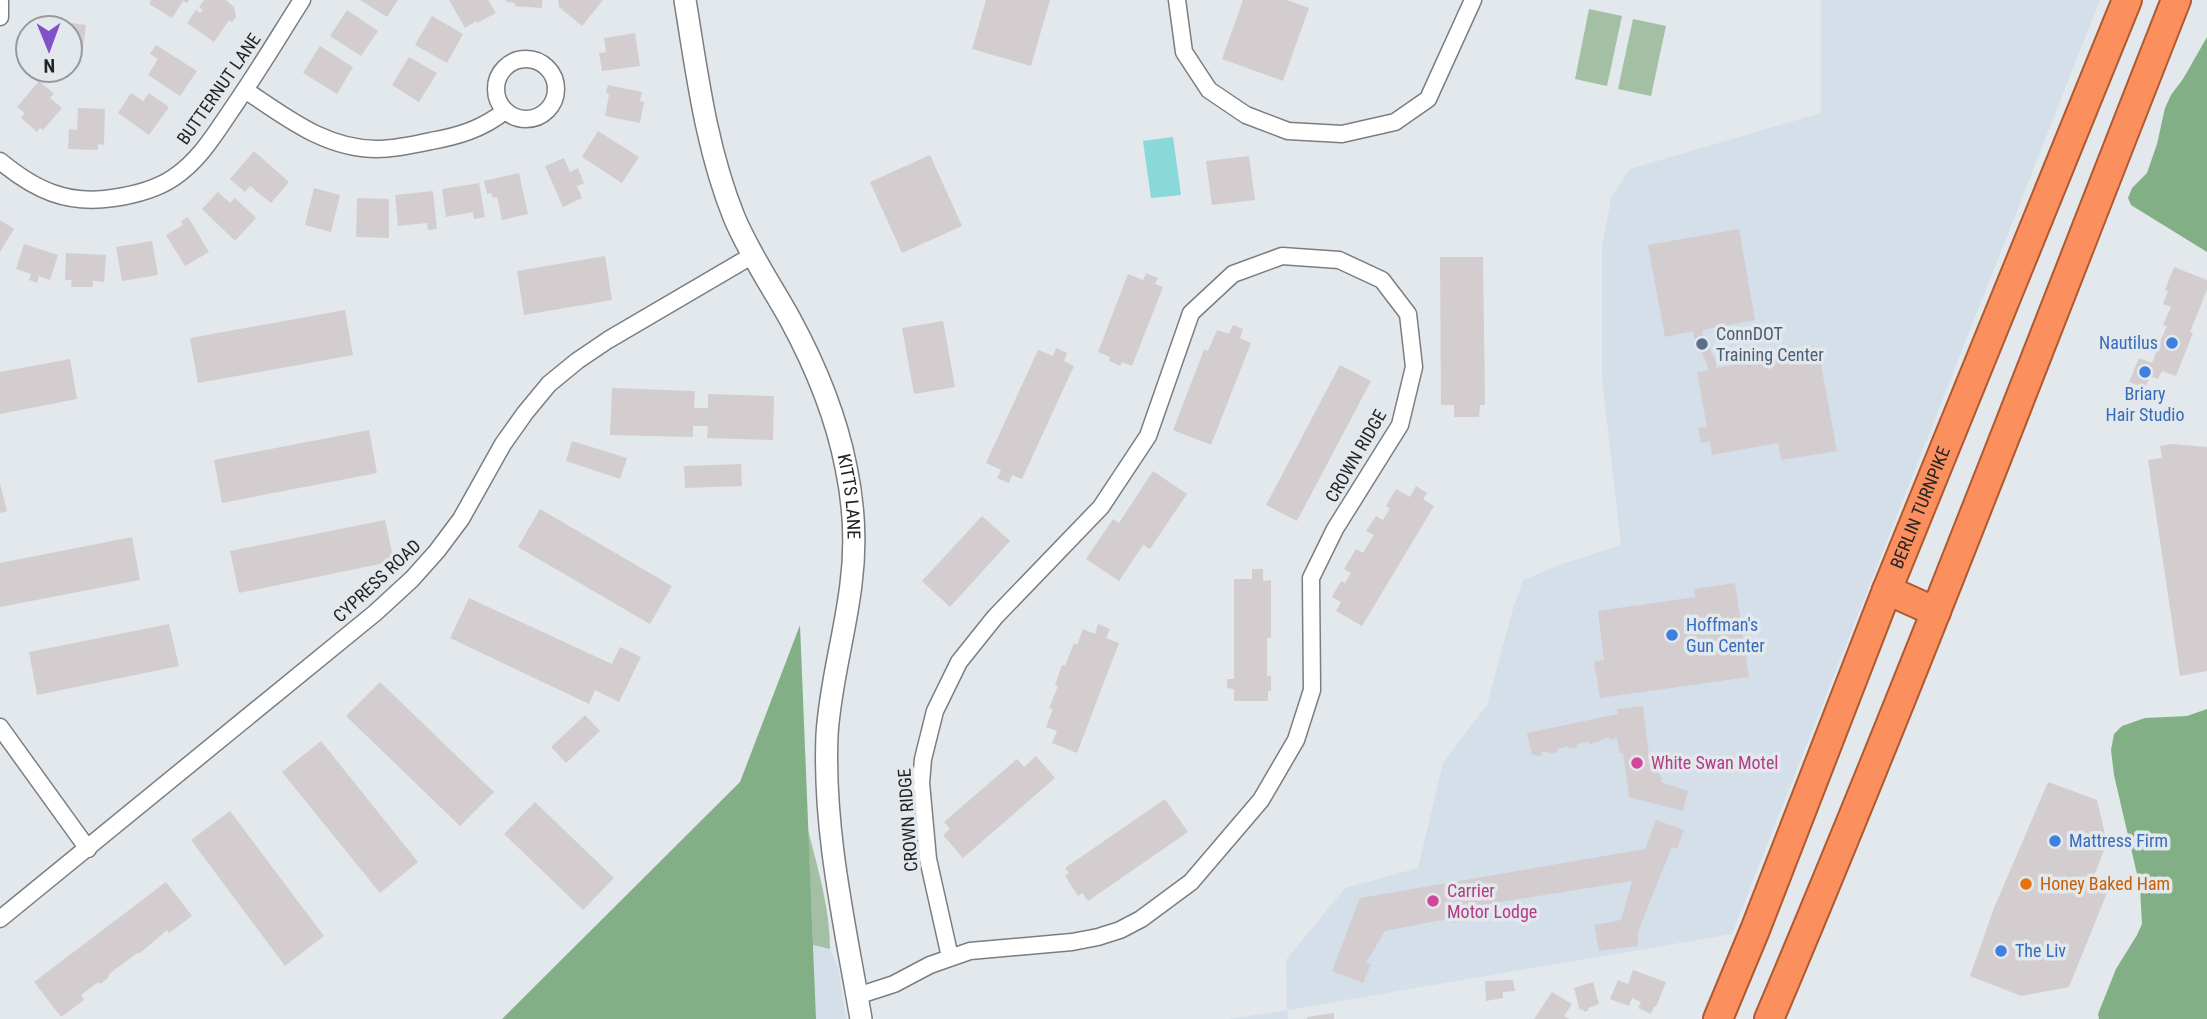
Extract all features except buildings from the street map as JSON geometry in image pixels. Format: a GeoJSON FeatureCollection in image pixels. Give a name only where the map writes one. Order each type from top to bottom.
{"type":"FeatureCollection","features":[{"type":"Feature","properties":{"kind":"highway","name":"BERLIN TURNPIKE"},"geometry":{"type":"LineString","coordinates":[[1718,1019],[1887,590],[2127,0]]}},
{"type":"Feature","properties":{"kind":"highway"},"geometry":{"type":"LineString","coordinates":[[1769,1019],[1936,612],[2176,0]]}},
{"type":"Feature","properties":{"kind":"highway"},"geometry":{"type":"LineString","coordinates":[[1887,590],[1936,612]]}},
{"type":"Feature","properties":{"kind":"street","name":"BUTTERNUT LANE"},"geometry":{"type":"LineString","coordinates":[[0,161],[32,184],[53,194],[76,200],[100,201],[152,190],[174,177],[200,153],[245,90],[302,0]]}},
{"type":"Feature","properties":{"kind":"street","name":"KITTS LANE"},"geometry":{"type":"LineString","coordinates":[[685,0],[721,182],[735,219],[815,372],[837,430],[846,470],[854,547],[845,624],[830,699],[826,775],[832,848],[861,1019]]}},
{"type":"Feature","properties":{"kind":"street"},"geometry":{"type":"LineString","coordinates":[[1177,0],[1185,52],[1209,90],[1246,115],[1288,131],[1342,134],[1395,122],[1428,99],[1473,0]]}},
{"type":"Feature","properties":{"kind":"street"},"geometry":{"type":"LineString","coordinates":[[0,2],[0,17]]}},
{"type":"Feature","properties":{"kind":"street"},"geometry":{"type":"LineString","coordinates":[[245,90],[317,135],[336,143],[376,149],[398,148],[459,136],[477,129],[505,111]]}},
{"type":"Feature","properties":{"kind":"street","name":"CYPRESS ROAD"},"geometry":{"type":"LineString","coordinates":[[0,919],[375,613],[412,579],[461,519],[503,444],[550,384],[608,340],[753,255]]}},
{"type":"Feature","properties":{"kind":"street","name":"CROWN RIDGE"},"geometry":{"type":"LineString","coordinates":[[857,996],[894,984],[950,957],[992,948],[1098,937],[1141,919],[1191,882],[1261,800],[1296,740],[1312,690],[1311,578],[1335,529],[1400,425],[1415,367],[1408,314],[1382,280],[1339,260],[1282,256],[1233,274],[1224,282],[1191,313],[1148,436],[1101,507],[995,617],[959,662],[935,711],[923,759],[921,783],[929,859],[950,957]]}},
{"type":"Feature","properties":{"kind":"street"},"geometry":{"type":"LineString","coordinates":[[0,727],[88,849]]}},
{"type":"Feature","properties":{"kind":"shaded area"},"geometry":{"type":"Polygon","coordinates":[[[1821,0],[2100,0],[1732,934],[1287,1010],[1286,960],[1345,888],[1418,868],[1443,763],[1487,705],[1523,580],[1621,545],[1602,378],[1602,248],[1611,198],[1630,169],[1821,113],[1821,0]]]}},
{"type":"Feature","properties":{"kind":"shaded area"},"geometry":{"type":"Polygon","coordinates":[[[813,945],[830,949],[838,968],[846,1019],[816,1019],[813,945]]]}},
{"type":"Feature","properties":{"kind":"shaded area"},"geometry":{"type":"Polygon","coordinates":[[[1287,1010],[1288,1019],[1229,1019],[1287,1010]]]}},
{"type":"Feature","properties":{"kind":"green space"},"geometry":{"type":"Polygon","coordinates":[[[1589,9],[1622,16],[1607,86],[1575,79],[1589,9]]]}},
{"type":"Feature","properties":{"kind":"green space"},"geometry":{"type":"Polygon","coordinates":[[[1633,19],[1666,26],[1651,96],[1618,89],[1633,19]]]}},
{"type":"Feature","properties":{"kind":"green space"},"geometry":{"type":"Polygon","coordinates":[[[2207,37],[2207,252],[2131,205],[2128,198],[2132,188],[2147,173],[2171,95],[2207,37]]]}},
{"type":"Feature","properties":{"kind":"green space"},"geometry":{"type":"Polygon","coordinates":[[[800,625],[816,1019],[502,1019],[740,782],[800,625]]]}},
{"type":"Feature","properties":{"kind":"green space"},"geometry":{"type":"Polygon","coordinates":[[[2207,709],[2207,1019],[2099,1019],[2098,1014],[2116,969],[2142,924],[2140,887],[2114,775],[2111,750],[2114,734],[2122,726],[2145,718],[2187,716],[2207,709]]]}},
{"type":"Feature","properties":{"kind":"green space"},"geometry":{"type":"Polygon","coordinates":[[[808,830],[826,904],[830,949],[813,945],[808,830]]]}},
{"type":"Feature","properties":{"kind":"water"},"geometry":{"type":"Polygon","coordinates":[[[1173,137],[1181,195],[1151,198],[1143,141],[1173,137]]]}},
{"type":"Feature","properties":{"kind":"place","name":"Nautilus"},"geometry":{"type":"Point","coordinates":[2172,343]}},
{"type":"Feature","properties":{"kind":"place","name":"ConnDOT Training Center"},"geometry":{"type":"Point","coordinates":[1702,344]}},
{"type":"Feature","properties":{"kind":"place","name":"Briary Hair Studio"},"geometry":{"type":"Point","coordinates":[2145,372]}},
{"type":"Feature","properties":{"kind":"place","name":"Hoffman's Gun Center"},"geometry":{"type":"Point","coordinates":[1672,635]}},
{"type":"Feature","properties":{"kind":"place","name":"White Swan Motel"},"geometry":{"type":"Point","coordinates":[1637,763]}},
{"type":"Feature","properties":{"kind":"place","name":"Mattress Firm"},"geometry":{"type":"Point","coordinates":[2055,841]}},
{"type":"Feature","properties":{"kind":"place","name":"Honey Baked Ham"},"geometry":{"type":"Point","coordinates":[2026,884]}},
{"type":"Feature","properties":{"kind":"place","name":"Carrier Motor Lodge"},"geometry":{"type":"Point","coordinates":[1433,901]}},
{"type":"Feature","properties":{"kind":"place","name":"The Liv"},"geometry":{"type":"Point","coordinates":[2001,951]}}]}
